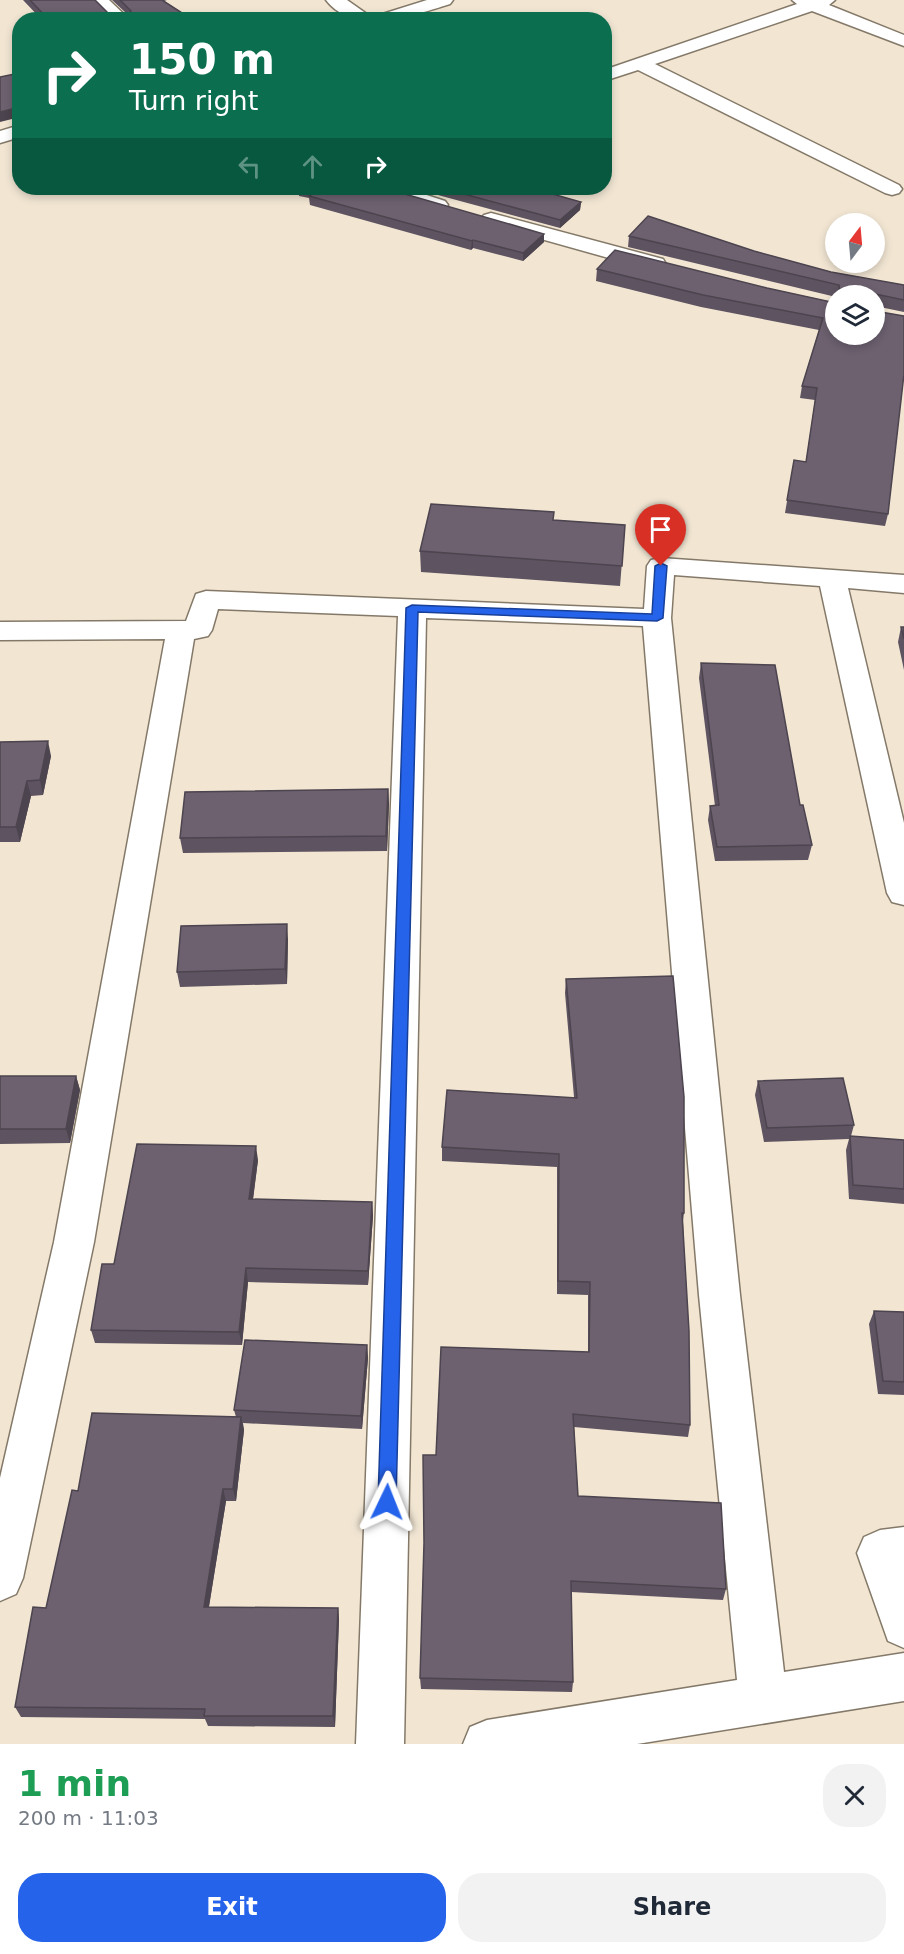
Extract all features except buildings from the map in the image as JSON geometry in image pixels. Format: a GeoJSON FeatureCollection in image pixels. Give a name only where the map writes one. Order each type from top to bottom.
{"type":"FeatureCollection","features":[{"type":"Feature","properties":{"kind":"street"},"geometry":{"type":"LineString","coordinates":[[99,0],[113,12]]}},
{"type":"Feature","properties":{"kind":"street"},"geometry":{"type":"LineString","coordinates":[[335,0],[354,12]]}},
{"type":"Feature","properties":{"kind":"street"},"geometry":{"type":"LineString","coordinates":[[407,12],[444,0]]}},
{"type":"Feature","properties":{"kind":"street"},"geometry":{"type":"LineString","coordinates":[[612,73],[813,2],[904,41]]}},
{"type":"Feature","properties":{"kind":"street"},"geometry":{"type":"LineString","coordinates":[[640,64],[892,189]]}},
{"type":"Feature","properties":{"kind":"street"},"geometry":{"type":"LineString","coordinates":[[409,195],[672,268]]}},
{"type":"Feature","properties":{"kind":"street"},"geometry":{"type":"LineString","coordinates":[[763,1700],[736,1468],[712,1207],[700,1110],[657,618],[661,566],[904,584]]}},
{"type":"Feature","properties":{"kind":"street"},"geometry":{"type":"LineString","coordinates":[[832,579],[904,893]]}},
{"type":"Feature","properties":{"kind":"street"},"geometry":{"type":"LineString","coordinates":[[0,632],[198,630],[206,600],[657,618]]}},
{"type":"Feature","properties":{"kind":"street"},"geometry":{"type":"LineString","coordinates":[[380,1744],[412,608]]}},
{"type":"Feature","properties":{"kind":"street"},"geometry":{"type":"LineString","coordinates":[[0,1578],[74,1242],[181,630]]}},
{"type":"Feature","properties":{"kind":"street"},"geometry":{"type":"LineString","coordinates":[[904,1550],[880,1553],[904,1625]]}},
{"type":"Feature","properties":{"kind":"street"},"geometry":{"type":"LineString","coordinates":[[487,1744],[904,1677]]}},
{"type":"Feature","properties":{"kind":"route"},"geometry":{"type":"LineString","coordinates":[[387,1502],[412,608],[657,618],[661,566]]}}]}
